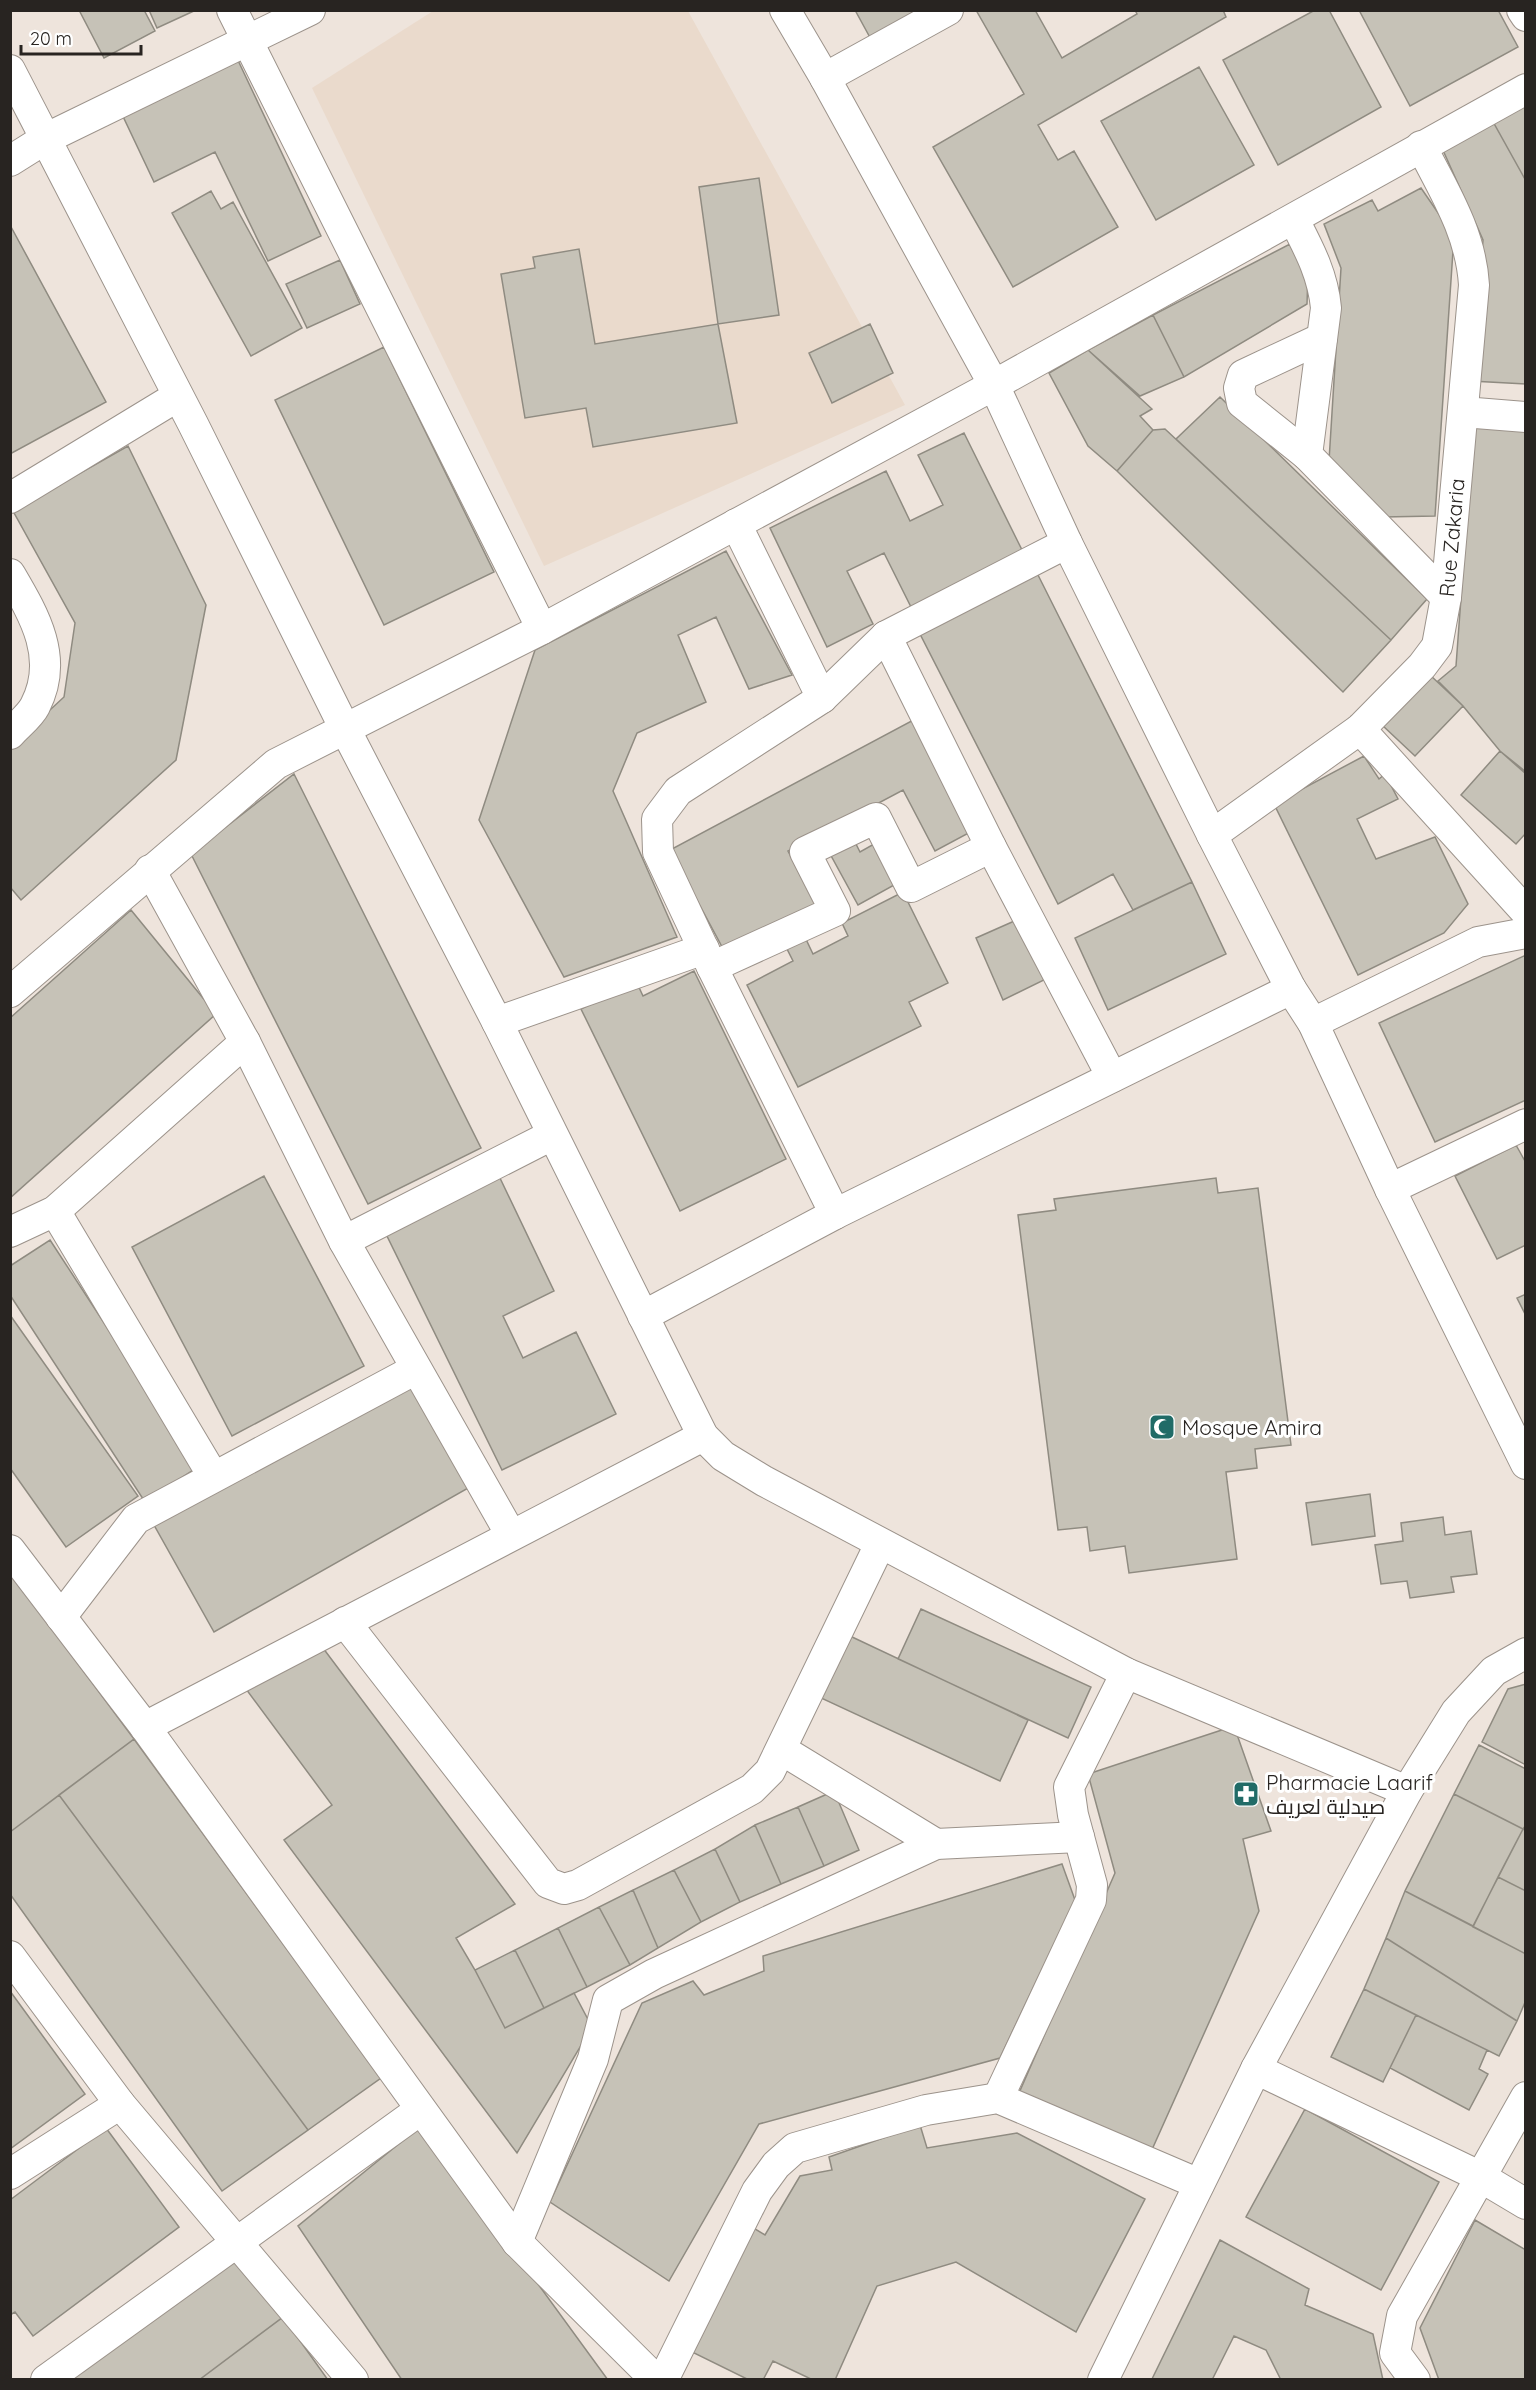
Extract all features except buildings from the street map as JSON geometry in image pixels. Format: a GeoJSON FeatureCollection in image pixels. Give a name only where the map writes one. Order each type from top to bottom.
{"type":"FeatureCollection","features":[{"type":"Feature","properties":{"kind":"street"},"geometry":{"type":"LineString","coordinates":[[232,10],[542,629]]}},
{"type":"Feature","properties":{"kind":"street"},"geometry":{"type":"LineString","coordinates":[[10,161],[45,139],[310,10]]}},
{"type":"Feature","properties":{"kind":"street"},"geometry":{"type":"LineString","coordinates":[[785,10],[825,78],[994,385],[1067,543],[1212,835],[1291,989],[1313,1023],[1390,1189],[1526,1464]]}},
{"type":"Feature","properties":{"kind":"street"},"geometry":{"type":"LineString","coordinates":[[825,78],[948,10]]}},
{"type":"Feature","properties":{"kind":"street"},"geometry":{"type":"LineString","coordinates":[[1522,10],[1526,16]]}},
{"type":"Feature","properties":{"kind":"street"},"geometry":{"type":"LineString","coordinates":[[10,69],[344,727],[497,1022],[703,1436],[723,1456],[764,1481],[1126,1673],[1407,1791]]}},
{"type":"Feature","properties":{"kind":"street"},"geometry":{"type":"LineString","coordinates":[[10,992],[276,764],[344,727],[542,629],[994,385],[1526,89]]}},
{"type":"Feature","properties":{"kind":"street","name":"Rue Zakaria"},"geometry":{"type":"LineString","coordinates":[[1212,835],[1360,729],[1422,666],[1437,646],[1446,597],[1474,285],[1473,260],[1459,220],[1421,146]]}},
{"type":"Feature","properties":{"kind":"street"},"geometry":{"type":"LineString","coordinates":[[1294,220],[1320,271],[1326,308],[1307,455]]}},
{"type":"Feature","properties":{"kind":"street"},"geometry":{"type":"LineString","coordinates":[[1323,338],[1244,375],[1239,388],[1242,403],[1307,455],[1446,597]]}},
{"type":"Feature","properties":{"kind":"street"},"geometry":{"type":"LineString","coordinates":[[10,498],[178,396]]}},
{"type":"Feature","properties":{"kind":"street"},"geometry":{"type":"LineString","coordinates":[[1463,411],[1526,417]]}},
{"type":"Feature","properties":{"kind":"street"},"geometry":{"type":"LineString","coordinates":[[736,524],[822,698]]}},
{"type":"Feature","properties":{"kind":"street"},"geometry":{"type":"LineString","coordinates":[[835,1214],[658,852],[657,819],[678,791],[822,698],[886,636],[1067,543]]}},
{"type":"Feature","properties":{"kind":"street"},"geometry":{"type":"LineString","coordinates":[[10,574],[34,617],[44,641],[46,662],[44,684],[35,707],[10,734]]}},
{"type":"Feature","properties":{"kind":"street"},"geometry":{"type":"LineString","coordinates":[[886,636],[991,847],[1112,1077]]}},
{"type":"Feature","properties":{"kind":"street"},"geometry":{"type":"LineString","coordinates":[[1360,729],[1526,912]]}},
{"type":"Feature","properties":{"kind":"street"},"geometry":{"type":"LineString","coordinates":[[497,1022],[708,958],[835,911],[805,852],[876,818],[911,887],[991,847]]}},
{"type":"Feature","properties":{"kind":"street"},"geometry":{"type":"LineString","coordinates":[[150,870],[245,1042],[344,1241],[511,1535]]}},
{"type":"Feature","properties":{"kind":"street"},"geometry":{"type":"LineString","coordinates":[[1313,1023],[1478,942],[1526,933]]}},
{"type":"Feature","properties":{"kind":"street"},"geometry":{"type":"LineString","coordinates":[[643,1316],[835,1214],[1291,989]]}},
{"type":"Feature","properties":{"kind":"street"},"geometry":{"type":"LineString","coordinates":[[10,1232],[55,1211],[245,1042]]}},
{"type":"Feature","properties":{"kind":"street"},"geometry":{"type":"LineString","coordinates":[[1390,1189],[1526,1124]]}},
{"type":"Feature","properties":{"kind":"street"},"geometry":{"type":"LineString","coordinates":[[344,1241],[552,1135]]}},
{"type":"Feature","properties":{"kind":"street"},"geometry":{"type":"LineString","coordinates":[[55,1211],[213,1476]]}},
{"type":"Feature","properties":{"kind":"street"},"geometry":{"type":"LineString","coordinates":[[61,1617],[136,1519],[416,1369]]}},
{"type":"Feature","properties":{"kind":"street"},"geometry":{"type":"LineString","coordinates":[[146,1727],[703,1436]]}},
{"type":"Feature","properties":{"kind":"street"},"geometry":{"type":"LineString","coordinates":[[345,1622],[548,1883],[564,1889],[578,1885],[752,1789],[770,1771],[880,1544]]}},
{"type":"Feature","properties":{"kind":"street"},"geometry":{"type":"LineString","coordinates":[[10,1550],[146,1727],[420,2110],[518,2242],[656,2379]]}},
{"type":"Feature","properties":{"kind":"street"},"geometry":{"type":"LineString","coordinates":[[1103,2379],[1256,2069],[1407,1791],[1456,1712],[1494,1671],[1526,1653]]}},
{"type":"Feature","properties":{"kind":"street"},"geometry":{"type":"LineString","coordinates":[[998,2098],[1091,1900],[1092,1885],[1069,1787],[1126,1673]]}},
{"type":"Feature","properties":{"kind":"street"},"geometry":{"type":"LineString","coordinates":[[782,1750],[936,1844]]}},
{"type":"Feature","properties":{"kind":"street"},"geometry":{"type":"LineString","coordinates":[[518,2242],[593,2059],[608,2000],[654,1974],[936,1844],[1079,1837]]}},
{"type":"Feature","properties":{"kind":"street"},"geometry":{"type":"LineString","coordinates":[[10,1956],[120,2104],[353,2379]]}},
{"type":"Feature","properties":{"kind":"street"},"geometry":{"type":"LineString","coordinates":[[1256,2069],[1479,2176],[1526,2204]]}},
{"type":"Feature","properties":{"kind":"street"},"geometry":{"type":"LineString","coordinates":[[1416,2379],[1395,2353],[1402,2316],[1479,2176],[1526,2097]]}},
{"type":"Feature","properties":{"kind":"street"},"geometry":{"type":"LineString","coordinates":[[663,2379],[757,2191],[776,2165],[795,2148],[926,2110],[998,2098],[1199,2184]]}},
{"type":"Feature","properties":{"kind":"street"},"geometry":{"type":"LineString","coordinates":[[10,2174],[120,2104]]}},
{"type":"Feature","properties":{"kind":"street"},"geometry":{"type":"LineString","coordinates":[[46,2379],[420,2110]]}},
{"type":"Feature","properties":{"kind":"shaded area"},"geometry":{"type":"Polygon","coordinates":[[[433,11],[688,11],[905,405],[544,566],[312,88],[433,11]]]}},
{"type":"Feature","properties":{"kind":"place","name":"Mosque Amira"},"geometry":{"type":"Point","coordinates":[1162,1427]}},
{"type":"Feature","properties":{"kind":"place","name":"Pharmacie Laarif صيدلية لعريف"},"geometry":{"type":"Point","coordinates":[1246,1794]}}]}
